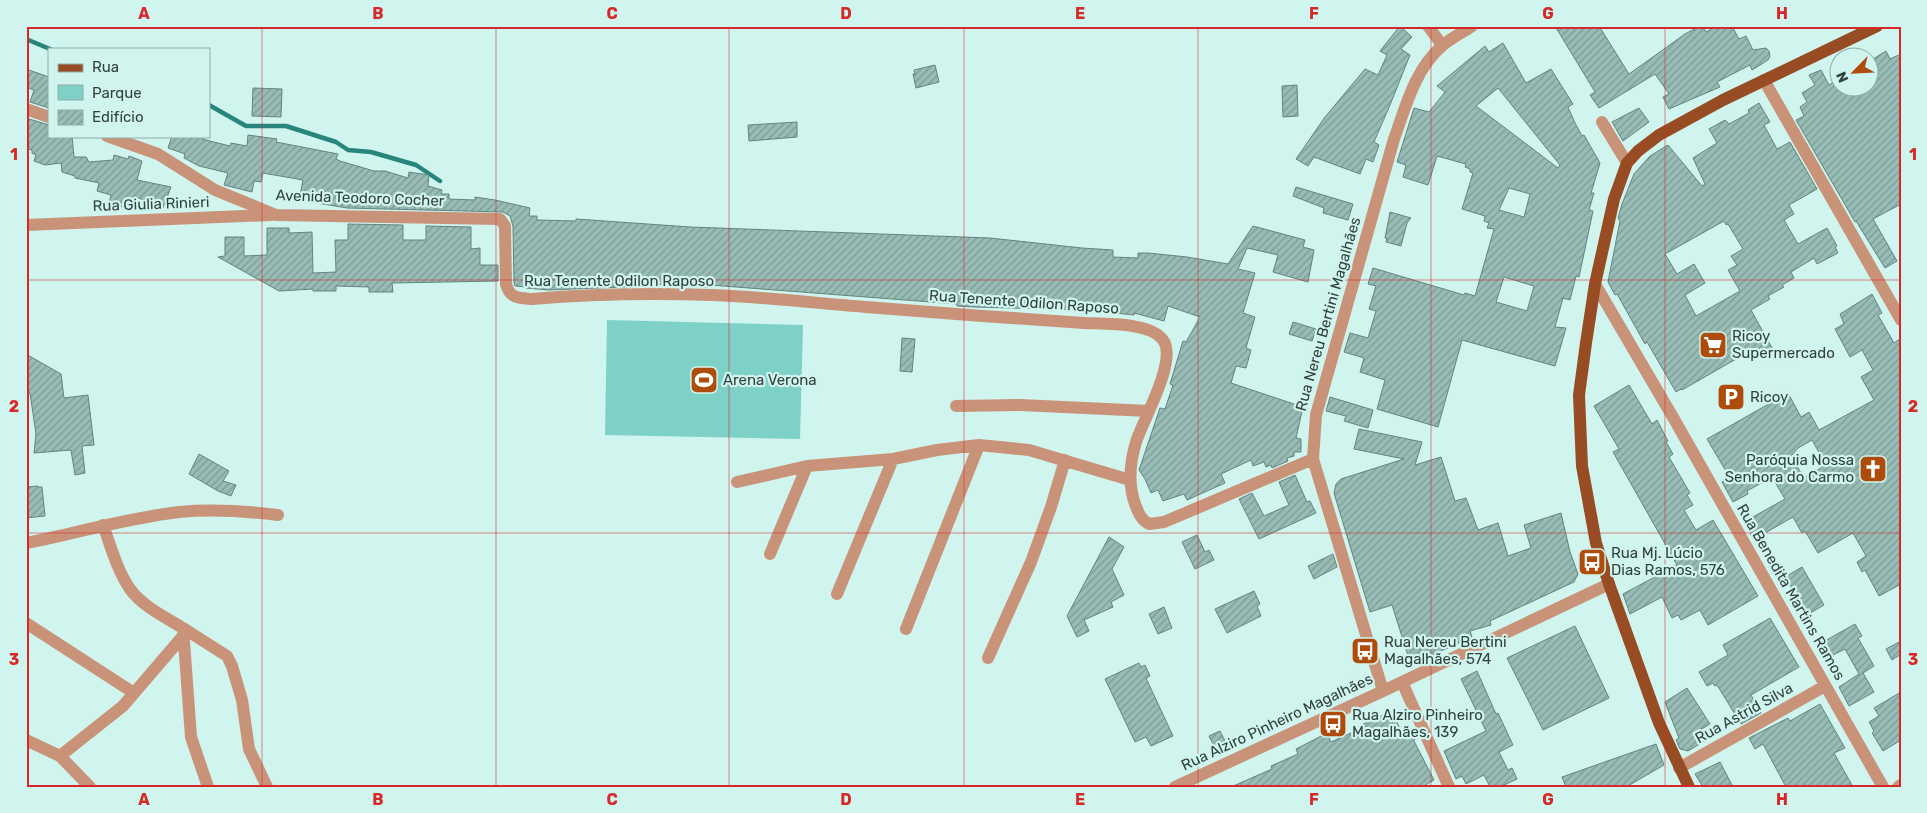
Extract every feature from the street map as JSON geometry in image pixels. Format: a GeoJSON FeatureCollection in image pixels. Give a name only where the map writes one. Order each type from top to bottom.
{"type":"FeatureCollection","features":[{"type":"Feature","properties":{"kind":"main road"},"geometry":{"type":"LineString","coordinates":[[1689,787],[1659,723],[1609,584],[1596,543],[1586,495],[1580,434],[1579,395],[1595,284],[1619,179],[1626,163],[1659,134],[1764,80],[1877,26]]}},
{"type":"Feature","properties":{"kind":"street"},"geometry":{"type":"LineString","coordinates":[[1428,26],[1442,45]]}},
{"type":"Feature","properties":{"kind":"street","name":"Rua Nereu Bertini Magalhães"},"geometry":{"type":"LineString","coordinates":[[1383,692],[1314,459],[1316,415],[1394,139],[1409,96],[1421,72],[1442,45],[1472,26]]}},
{"type":"Feature","properties":{"kind":"street"},"geometry":{"type":"LineString","coordinates":[[1764,80],[1901,320]]}},
{"type":"Feature","properties":{"kind":"street"},"geometry":{"type":"LineString","coordinates":[[26,109],[48,116]]}},
{"type":"Feature","properties":{"kind":"street"},"geometry":{"type":"LineString","coordinates":[[1602,122],[1626,163]]}},
{"type":"Feature","properties":{"kind":"street","name":"Avenida Teodoro Cocher"},"geometry":{"type":"LineString","coordinates":[[113,138],[158,154],[198,180],[232,197],[276,215],[500,219],[505,226],[505,275],[508,292]]}},
{"type":"Feature","properties":{"kind":"street"},"geometry":{"type":"LineString","coordinates":[[230,218],[232,197]]}},
{"type":"Feature","properties":{"kind":"street","name":"Rua Giulia Rinieri"},"geometry":{"type":"LineString","coordinates":[[26,225],[276,215]]}},
{"type":"Feature","properties":{"kind":"street","name":"Rua Benedita Martins Ramos"},"geometry":{"type":"LineString","coordinates":[[1595,284],[1684,436],[1883,787]]}},
{"type":"Feature","properties":{"kind":"street","name":"Rua Tenente Odilon Raposo"},"geometry":{"type":"LineString","coordinates":[[508,292],[515,298],[532,299],[676,295],[742,297],[1144,328],[1159,335],[1166,346],[1167,353],[1165,366],[1136,444],[1130,480],[1131,493],[1140,517],[1149,524],[1156,524],[1314,459]]}},
{"type":"Feature","properties":{"kind":"street"},"geometry":{"type":"LineString","coordinates":[[956,406],[1048,406],[1149,411]]}},
{"type":"Feature","properties":{"kind":"street"},"geometry":{"type":"LineString","coordinates":[[737,482],[806,466],[892,460],[937,450],[979,445],[1029,450],[1130,480]]}},
{"type":"Feature","properties":{"kind":"street"},"geometry":{"type":"LineString","coordinates":[[906,629],[979,445]]}},
{"type":"Feature","properties":{"kind":"street"},"geometry":{"type":"LineString","coordinates":[[837,594],[892,460]]}},
{"type":"Feature","properties":{"kind":"street"},"geometry":{"type":"LineString","coordinates":[[988,658],[1031,562],[1051,507],[1065,460]]}},
{"type":"Feature","properties":{"kind":"street"},"geometry":{"type":"LineString","coordinates":[[770,554],[806,466]]}},
{"type":"Feature","properties":{"kind":"street"},"geometry":{"type":"LineString","coordinates":[[26,543],[103,525],[180,512],[231,511],[278,515]]}},
{"type":"Feature","properties":{"kind":"street"},"geometry":{"type":"LineString","coordinates":[[103,525],[117,565],[131,590],[144,603],[183,632],[227,656],[232,666],[242,700],[250,748],[267,787]]}},
{"type":"Feature","properties":{"kind":"street","name":"Rua Alziro Pinheiro Magalhães"},"geometry":{"type":"LineString","coordinates":[[1175,787],[1383,692],[1609,584]]}},
{"type":"Feature","properties":{"kind":"street"},"geometry":{"type":"LineString","coordinates":[[26,623],[134,693]]}},
{"type":"Feature","properties":{"kind":"street"},"geometry":{"type":"LineString","coordinates":[[60,756],[117,711],[134,693],[183,632]]}},
{"type":"Feature","properties":{"kind":"street"},"geometry":{"type":"LineString","coordinates":[[183,632],[191,737],[205,786]]}},
{"type":"Feature","properties":{"kind":"street"},"geometry":{"type":"LineString","coordinates":[[1402,682],[1449,787]]}},
{"type":"Feature","properties":{"kind":"street","name":"Rua Astrid Silva"},"geometry":{"type":"LineString","coordinates":[[1679,768],[1825,686]]}},
{"type":"Feature","properties":{"kind":"street"},"geometry":{"type":"LineString","coordinates":[[26,740],[60,756],[90,787]]}},
{"type":"Feature","properties":{"kind":"green space","name":"Arena Verona"},"geometry":{"type":"Polygon","coordinates":[[[607,320],[803,325],[800,439],[605,435],[607,320]]]}},
{"type":"Feature","properties":{"kind":"building"},"geometry":{"type":"Polygon","coordinates":[[[1400,26],[1412,37],[1401,49],[1410,55],[1374,142],[1379,145],[1373,162],[1366,159],[1360,174],[1314,157],[1308,166],[1296,159],[1325,117],[1365,69],[1378,75],[1387,55],[1380,51],[1400,26]]]}},
{"type":"Feature","properties":{"kind":"building"},"geometry":{"type":"Polygon","coordinates":[[[1555,26],[1599,26],[1629,74],[1685,34],[1700,26],[1703,26],[1706,32],[1717,26],[1732,26],[1739,39],[1746,36],[1753,50],[1766,48],[1770,56],[1768,60],[1752,70],[1750,65],[1717,82],[1720,87],[1669,109],[1663,97],[1669,94],[1655,74],[1599,108],[1590,95],[1595,92],[1555,26]]]}},
{"type":"Feature","properties":{"kind":"building"},"geometry":{"type":"Polygon","coordinates":[[[1503,43],[1526,83],[1551,69],[1573,104],[1568,107],[1575,123],[1600,163],[1591,193],[1594,193],[1589,210],[1593,211],[1579,277],[1576,276],[1570,300],[1563,298],[1555,327],[1566,328],[1555,366],[1462,340],[1438,427],[1377,409],[1385,380],[1360,372],[1364,358],[1344,352],[1350,333],[1368,338],[1376,311],[1369,309],[1376,286],[1368,284],[1373,268],[1464,295],[1465,293],[1475,296],[1494,229],[1487,228],[1489,223],[1484,221],[1485,216],[1462,209],[1473,173],[1465,167],[1466,164],[1437,156],[1428,185],[1403,177],[1406,165],[1397,162],[1414,108],[1429,112],[1445,92],[1437,86],[1485,46],[1489,52],[1503,43]],[[1498,88],[1476,106],[1558,168],[1560,165],[1498,88]],[[1509,188],[1499,210],[1524,217],[1530,194],[1509,188]],[[1504,277],[1496,302],[1527,311],[1534,286],[1504,277]]]}},
{"type":"Feature","properties":{"kind":"building"},"geometry":{"type":"Polygon","coordinates":[[[1886,51],[1890,59],[1901,54],[1901,204],[1873,219],[1897,261],[1885,268],[1855,222],[1796,120],[1804,116],[1800,107],[1807,102],[1802,93],[1815,85],[1809,75],[1821,70],[1830,84],[1830,98],[1880,98],[1880,55],[1886,51]]]}},
{"type":"Feature","properties":{"kind":"building"},"geometry":{"type":"Polygon","coordinates":[[[935,65],[939,82],[916,88],[914,70],[935,65]]]}},
{"type":"Feature","properties":{"kind":"building"},"geometry":{"type":"Polygon","coordinates":[[[26,69],[48,77],[48,108],[30,102],[34,90],[26,87],[26,69]]]}},
{"type":"Feature","properties":{"kind":"building"},"geometry":{"type":"Polygon","coordinates":[[[1297,85],[1298,116],[1283,117],[1282,86],[1297,85]]]}},
{"type":"Feature","properties":{"kind":"building"},"geometry":{"type":"Polygon","coordinates":[[[253,88],[282,89],[281,117],[252,116],[253,88]]]}},
{"type":"Feature","properties":{"kind":"building"},"geometry":{"type":"Polygon","coordinates":[[[1759,103],[1770,122],[1764,125],[1777,149],[1790,142],[1817,189],[1789,205],[1794,214],[1784,220],[1798,244],[1827,228],[1837,246],[1835,247],[1838,253],[1817,264],[1814,258],[1791,272],[1794,278],[1782,285],[1784,287],[1768,296],[1770,299],[1751,310],[1772,348],[1754,358],[1750,351],[1676,392],[1647,342],[1645,344],[1617,294],[1615,295],[1608,282],[1620,221],[1618,218],[1634,174],[1650,156],[1668,145],[1702,186],[1705,184],[1693,158],[1717,143],[1709,129],[1725,120],[1729,124],[1749,113],[1748,110],[1759,103]],[[1724,221],[1665,254],[1677,274],[1694,264],[1705,283],[1685,295],[1696,316],[1740,291],[1728,270],[1737,265],[1731,256],[1743,249],[1728,224],[1726,225],[1724,221]]]}},
{"type":"Feature","properties":{"kind":"building"},"geometry":{"type":"Polygon","coordinates":[[[1639,108],[1649,122],[1623,141],[1612,122],[1639,108]]]}},
{"type":"Feature","properties":{"kind":"building"},"geometry":{"type":"Polygon","coordinates":[[[26,118],[48,125],[48,138],[72,138],[74,157],[86,157],[89,162],[113,160],[114,155],[128,159],[129,156],[142,161],[137,180],[171,187],[163,208],[134,196],[130,209],[109,203],[111,195],[97,191],[99,183],[75,178],[75,176],[62,172],[61,163],[45,165],[34,161],[36,155],[26,145],[26,118]]]}},
{"type":"Feature","properties":{"kind":"building"},"geometry":{"type":"Polygon","coordinates":[[[797,122],[797,137],[749,141],[748,125],[797,122]]]}},
{"type":"Feature","properties":{"kind":"building"},"geometry":{"type":"Polygon","coordinates":[[[248,135],[277,139],[276,142],[338,154],[336,159],[340,161],[374,171],[385,171],[408,178],[409,172],[429,175],[428,186],[442,190],[441,194],[449,194],[449,199],[475,200],[475,197],[530,208],[529,216],[537,216],[537,220],[576,221],[576,219],[690,227],[990,238],[1113,250],[1113,257],[1138,258],[1138,253],[1148,253],[1228,264],[1253,226],[1305,240],[1303,247],[1314,250],[1308,282],[1273,272],[1278,255],[1247,248],[1238,269],[1255,273],[1243,313],[1255,317],[1246,348],[1251,350],[1246,368],[1236,366],[1231,383],[1303,407],[1296,438],[1301,439],[1301,452],[1294,452],[1294,456],[1287,458],[1288,461],[1272,468],[1271,465],[1266,467],[1264,462],[1253,466],[1251,460],[1221,474],[1225,483],[1187,500],[1184,494],[1163,501],[1158,490],[1151,493],[1139,470],[1160,408],[1165,409],[1173,385],[1170,384],[1183,341],[1186,342],[1200,317],[1168,306],[1164,321],[1134,313],[1134,315],[1087,310],[957,306],[957,304],[710,285],[710,287],[649,284],[649,286],[548,290],[526,288],[515,286],[514,283],[513,226],[510,216],[503,212],[347,208],[299,200],[303,180],[263,173],[261,182],[254,181],[252,192],[224,185],[228,173],[199,166],[184,158],[185,154],[168,148],[171,138],[202,138],[230,146],[231,143],[247,146],[248,135]]]}},
{"type":"Feature","properties":{"kind":"building"},"geometry":{"type":"Polygon","coordinates":[[[1296,187],[1353,204],[1348,220],[1323,213],[1324,208],[1293,196],[1296,187]]]}},
{"type":"Feature","properties":{"kind":"building"},"geometry":{"type":"Polygon","coordinates":[[[1390,212],[1411,218],[1407,223],[1401,246],[1386,242],[1387,238],[1385,238],[1390,212]]]}},
{"type":"Feature","properties":{"kind":"building"},"geometry":{"type":"Polygon","coordinates":[[[348,224],[403,225],[403,240],[426,240],[426,226],[471,227],[471,249],[480,248],[480,265],[498,265],[498,281],[392,283],[393,292],[369,292],[369,287],[336,286],[336,291],[313,291],[313,289],[279,291],[218,257],[225,256],[225,237],[244,237],[244,256],[267,255],[267,228],[289,228],[289,233],[312,232],[313,273],[336,272],[335,240],[348,240],[348,224]]]}},
{"type":"Feature","properties":{"kind":"building"},"geometry":{"type":"Polygon","coordinates":[[[1872,294],[1882,313],[1878,315],[1894,343],[1901,338],[1901,584],[1879,596],[1865,570],[1862,572],[1857,562],[1866,556],[1853,533],[1818,553],[1805,531],[1802,533],[1793,517],[1765,533],[1766,535],[1755,542],[1744,522],[1785,499],[1772,477],[1747,491],[1748,494],[1733,502],[1722,482],[1730,478],[1707,439],[1788,393],[1801,417],[1809,412],[1819,430],[1874,400],[1861,377],[1873,370],[1862,350],[1850,357],[1835,329],[1844,324],[1840,314],[1872,294]],[[1812,440],[1798,448],[1791,456],[1804,478],[1826,465],[1812,440]]]}},
{"type":"Feature","properties":{"kind":"building"},"geometry":{"type":"Polygon","coordinates":[[[1293,322],[1316,329],[1312,341],[1289,334],[1293,322]]]}},
{"type":"Feature","properties":{"kind":"building"},"geometry":{"type":"Polygon","coordinates":[[[902,338],[915,339],[912,372],[900,371],[902,338]]]}},
{"type":"Feature","properties":{"kind":"building"},"geometry":{"type":"Polygon","coordinates":[[[26,354],[61,374],[64,398],[88,395],[94,445],[82,446],[85,473],[75,475],[71,450],[34,453],[36,434],[30,393],[27,393],[26,389],[26,354]]]}},
{"type":"Feature","properties":{"kind":"building"},"geometry":{"type":"Polygon","coordinates":[[[1629,385],[1652,424],[1657,420],[1668,441],[1666,442],[1673,454],[1669,457],[1690,493],[1687,495],[1693,505],[1684,510],[1696,530],[1713,520],[1758,596],[1708,625],[1700,610],[1681,620],[1678,615],[1672,618],[1662,597],[1630,614],[1623,594],[1677,565],[1613,452],[1619,449],[1594,406],[1629,385]]]}},
{"type":"Feature","properties":{"kind":"building"},"geometry":{"type":"Polygon","coordinates":[[[1330,397],[1373,410],[1368,428],[1344,421],[1346,416],[1326,411],[1330,397]]]}},
{"type":"Feature","properties":{"kind":"building"},"geometry":{"type":"Polygon","coordinates":[[[1359,429],[1422,442],[1415,465],[1441,457],[1455,501],[1466,498],[1478,530],[1498,523],[1508,556],[1531,548],[1524,525],[1561,513],[1570,552],[1578,574],[1574,582],[1490,621],[1491,625],[1470,631],[1472,637],[1432,655],[1410,662],[1392,605],[1370,612],[1334,493],[1336,484],[1341,479],[1404,459],[1354,449],[1359,429]]]}},
{"type":"Feature","properties":{"kind":"building"},"geometry":{"type":"Polygon","coordinates":[[[199,454],[229,471],[223,481],[236,485],[231,496],[218,491],[189,474],[199,454]]]}},
{"type":"Feature","properties":{"kind":"building"},"geometry":{"type":"Polygon","coordinates":[[[1295,475],[1307,502],[1310,501],[1316,513],[1259,539],[1239,499],[1252,493],[1264,516],[1289,505],[1279,482],[1295,475]]]}},
{"type":"Feature","properties":{"kind":"building"},"geometry":{"type":"Polygon","coordinates":[[[26,487],[42,487],[45,516],[26,518],[26,487]]]}},
{"type":"Feature","properties":{"kind":"building"},"geometry":{"type":"Polygon","coordinates":[[[1197,535],[1205,552],[1209,550],[1214,560],[1195,569],[1182,542],[1197,535]]]}},
{"type":"Feature","properties":{"kind":"building"},"geometry":{"type":"Polygon","coordinates":[[[1109,537],[1124,547],[1112,569],[1124,595],[1111,602],[1113,607],[1084,620],[1089,631],[1077,637],[1067,616],[1109,537]]]}},
{"type":"Feature","properties":{"kind":"building"},"geometry":{"type":"Polygon","coordinates":[[[1333,554],[1337,567],[1314,579],[1308,566],[1333,554]]]}},
{"type":"Feature","properties":{"kind":"building"},"geometry":{"type":"Polygon","coordinates":[[[1802,567],[1824,605],[1805,616],[1798,603],[1800,602],[1785,577],[1802,567]]]}},
{"type":"Feature","properties":{"kind":"building"},"geometry":{"type":"Polygon","coordinates":[[[1254,591],[1260,604],[1257,606],[1261,616],[1227,633],[1215,609],[1254,591]]]}},
{"type":"Feature","properties":{"kind":"building"},"geometry":{"type":"Polygon","coordinates":[[[1164,607],[1172,628],[1158,634],[1149,614],[1164,607]]]}},
{"type":"Feature","properties":{"kind":"building"},"geometry":{"type":"Polygon","coordinates":[[[1770,618],[1799,667],[1751,695],[1761,713],[1741,724],[1717,685],[1715,686],[1713,683],[1707,686],[1699,672],[1728,655],[1723,645],[1770,618]]]}},
{"type":"Feature","properties":{"kind":"building"},"geometry":{"type":"Polygon","coordinates":[[[1855,624],[1862,636],[1858,638],[1874,666],[1863,673],[1874,692],[1849,706],[1839,687],[1859,674],[1845,649],[1833,655],[1831,652],[1822,658],[1816,646],[1855,624]]]}},
{"type":"Feature","properties":{"kind":"building"},"geometry":{"type":"Polygon","coordinates":[[[1575,626],[1609,698],[1543,730],[1507,658],[1575,626]]]}},
{"type":"Feature","properties":{"kind":"building"},"geometry":{"type":"Polygon","coordinates":[[[1901,641],[1901,654],[1892,660],[1886,649],[1901,641]]]}},
{"type":"Feature","properties":{"kind":"building"},"geometry":{"type":"Polygon","coordinates":[[[1139,663],[1141,667],[1145,665],[1150,676],[1146,678],[1173,736],[1151,746],[1146,737],[1135,742],[1105,679],[1139,663]]]}},
{"type":"Feature","properties":{"kind":"building"},"geometry":{"type":"Polygon","coordinates":[[[1477,671],[1496,714],[1498,713],[1513,745],[1499,752],[1508,770],[1512,768],[1517,779],[1500,787],[1490,787],[1484,775],[1466,784],[1462,776],[1456,779],[1444,751],[1486,731],[1461,679],[1477,671]]]}},
{"type":"Feature","properties":{"kind":"building"},"geometry":{"type":"Polygon","coordinates":[[[1687,688],[1710,724],[1700,730],[1706,740],[1688,751],[1680,749],[1676,740],[1679,738],[1665,702],[1687,688]]]}},
{"type":"Feature","properties":{"kind":"building"},"geometry":{"type":"Polygon","coordinates":[[[1901,692],[1901,740],[1883,751],[1872,733],[1874,731],[1869,722],[1879,716],[1874,708],[1901,692]]]}},
{"type":"Feature","properties":{"kind":"building"},"geometry":{"type":"Polygon","coordinates":[[[1820,704],[1845,748],[1834,753],[1853,787],[1786,787],[1763,744],[1755,749],[1749,738],[1788,718],[1790,721],[1820,704]]]}},
{"type":"Feature","properties":{"kind":"building"},"geometry":{"type":"Polygon","coordinates":[[[1392,711],[1401,731],[1409,727],[1434,780],[1422,787],[1231,787],[1272,769],[1271,766],[1298,754],[1296,749],[1327,733],[1331,742],[1360,729],[1359,726],[1392,711]]]}},
{"type":"Feature","properties":{"kind":"building"},"geometry":{"type":"Polygon","coordinates":[[[1220,731],[1226,743],[1215,748],[1209,736],[1220,731]]]}},
{"type":"Feature","properties":{"kind":"building"},"geometry":{"type":"Polygon","coordinates":[[[1656,744],[1664,765],[1626,787],[1566,787],[1562,777],[1656,744]]]}},
{"type":"Feature","properties":{"kind":"building"},"geometry":{"type":"Polygon","coordinates":[[[1720,762],[1733,787],[1703,787],[1695,774],[1720,762]]]}},
{"type":"Feature","properties":{"kind":"waterway"},"geometry":{"type":"LineString","coordinates":[[26,39],[48,48]]}},
{"type":"Feature","properties":{"kind":"waterway"},"geometry":{"type":"LineString","coordinates":[[210,106],[246,126],[286,126],[336,142],[348,150],[371,152],[416,165],[440,181]]}},
{"type":"Feature","properties":{"kind":"place","name":"Ricoy Supermercado"},"geometry":{"type":"Point","coordinates":[1713,345]}},
{"type":"Feature","properties":{"kind":"place","name":"Arena Verona"},"geometry":{"type":"Point","coordinates":[704,380]}},
{"type":"Feature","properties":{"kind":"place","name":"Ricoy"},"geometry":{"type":"Point","coordinates":[1731,397]}},
{"type":"Feature","properties":{"kind":"place","name":"Paróquia Nossa Senhora do Carmo"},"geometry":{"type":"Point","coordinates":[1873,469]}},
{"type":"Feature","properties":{"kind":"place","name":"Rua Mj. Lúcio Dias Ramos, 576"},"geometry":{"type":"Point","coordinates":[1592,562]}},
{"type":"Feature","properties":{"kind":"place","name":"Rua Nereu Bertini Magalhães, 574"},"geometry":{"type":"Point","coordinates":[1365,651]}},
{"type":"Feature","properties":{"kind":"place","name":"Rua Alziro Pinheiro Magalhães, 139"},"geometry":{"type":"Point","coordinates":[1333,724]}}]}
